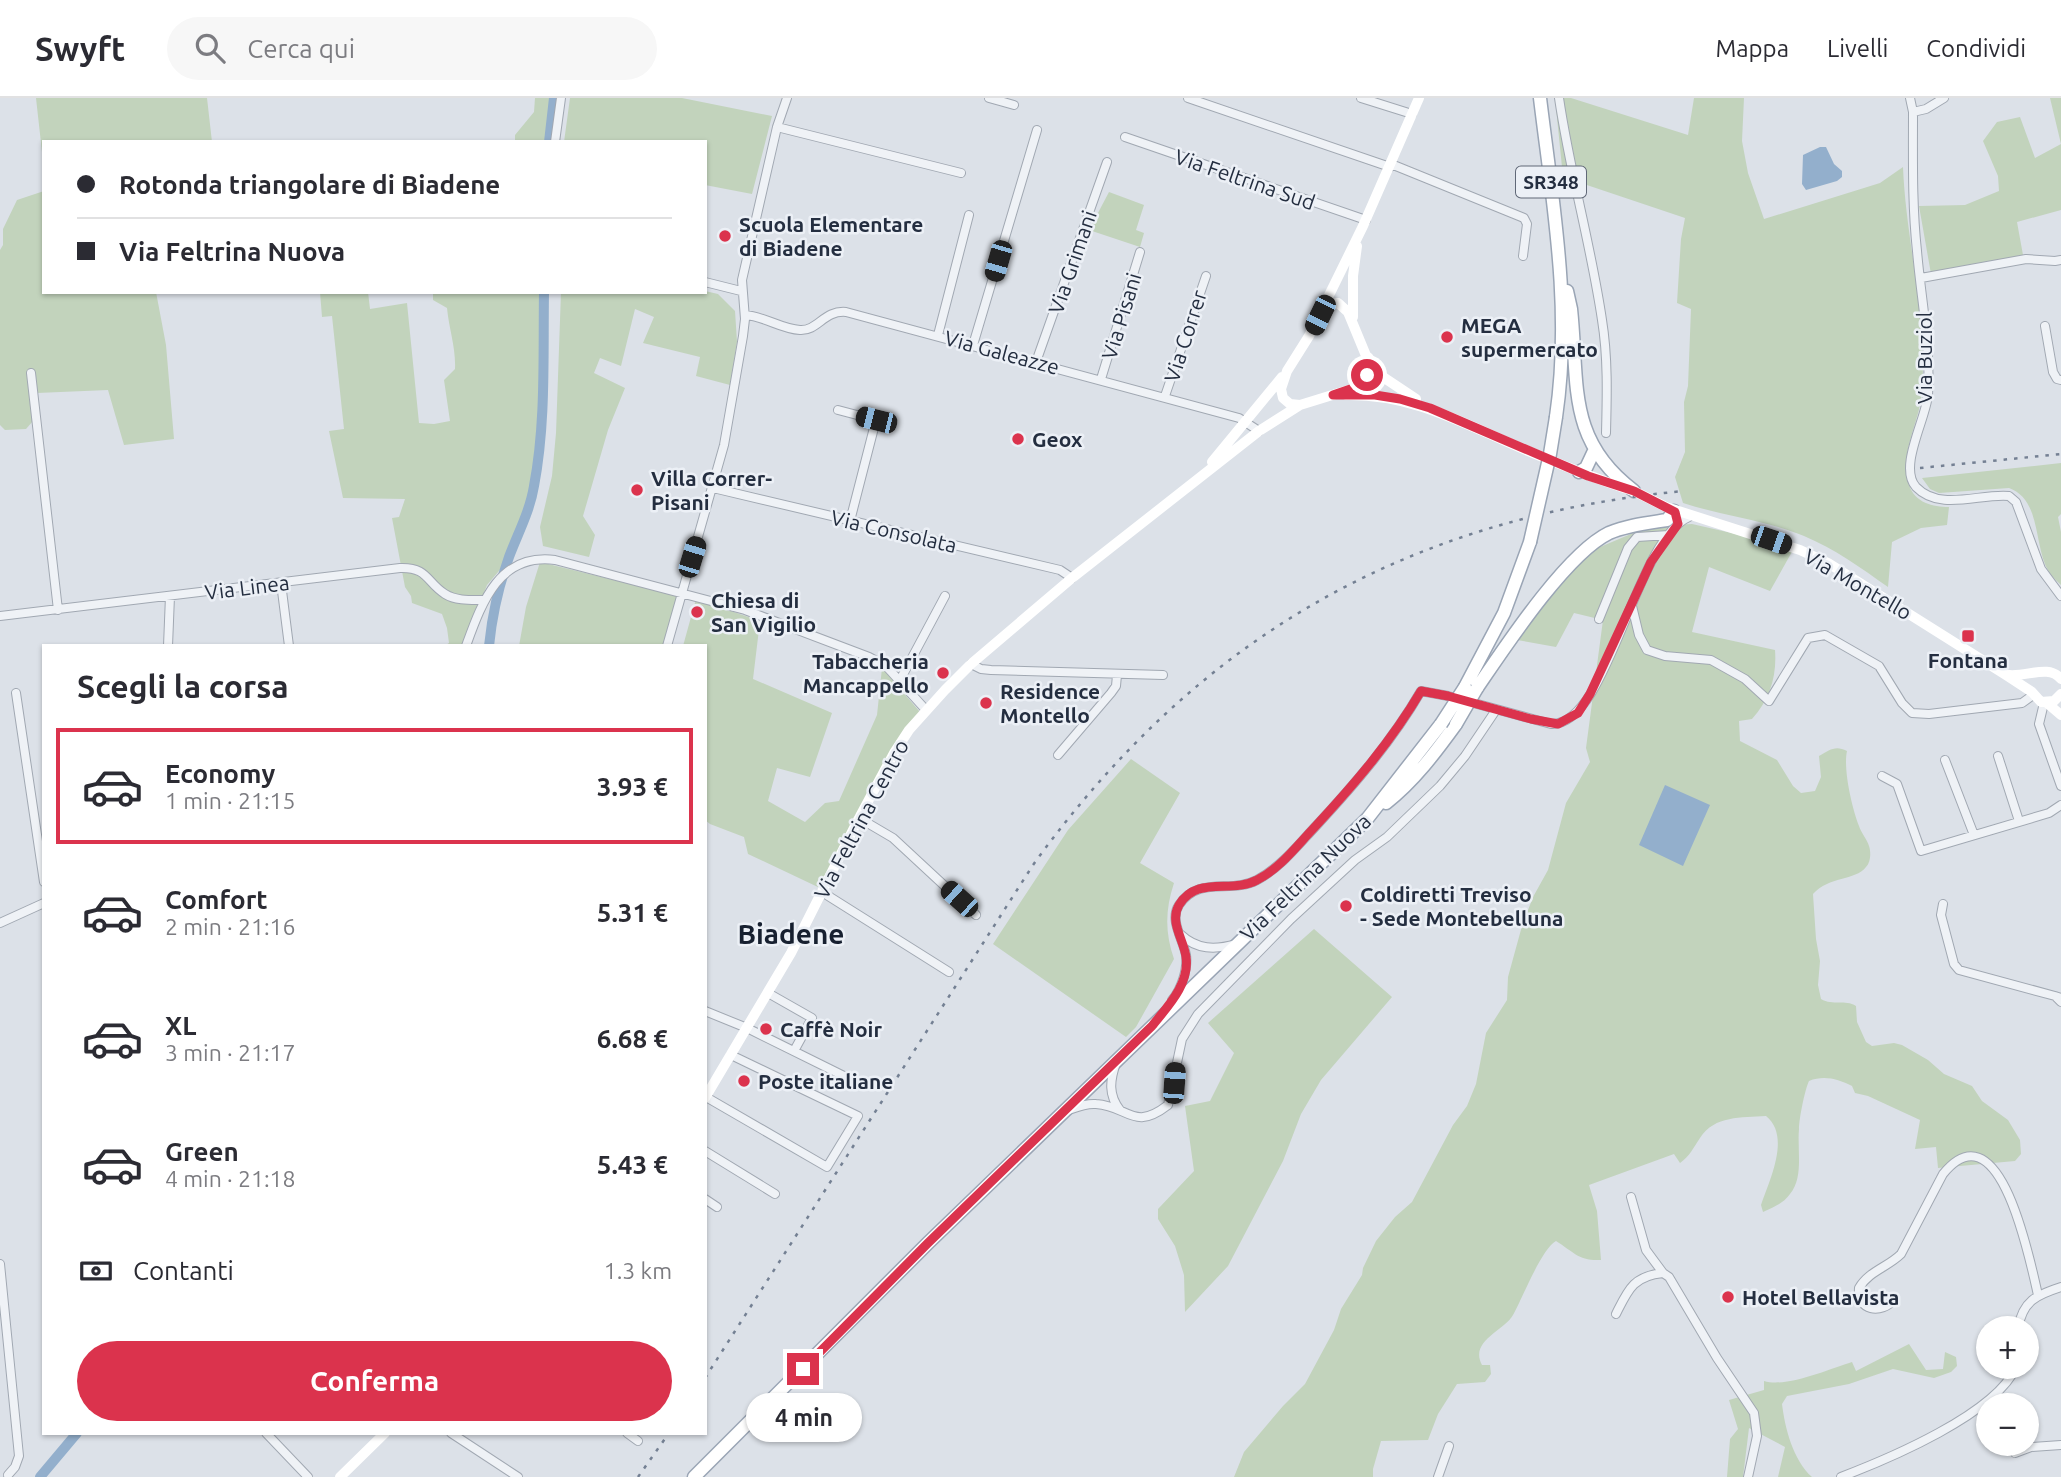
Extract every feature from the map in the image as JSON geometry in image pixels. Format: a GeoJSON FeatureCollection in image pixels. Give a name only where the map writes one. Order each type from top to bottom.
{"type":"FeatureCollection","features":[{"type":"Feature","properties":{"kind":"main road"},"geometry":{"type":"LineString","coordinates":[[1247,422],[1303,348],[1364,223],[1419,98]]}},
{"type":"Feature","properties":{"kind":"main road","name":"Via Feltrina Nuova"},"geometry":{"type":"LineString","coordinates":[[694,1477],[1116,1060],[1367,819],[1471,688],[1504,613],[1530,542],[1550,454],[1562,376],[1561,267],[1540,98]]}},
{"type":"Feature","properties":{"kind":"main road"},"geometry":{"type":"LineString","coordinates":[[1354,325],[1354,266],[1364,223]]}},
{"type":"Feature","properties":{"kind":"main road"},"geometry":{"type":"LineString","coordinates":[[1561,267],[1571,309],[1580,419],[1591,443],[1620,481],[1636,492]]}},
{"type":"Feature","properties":{"kind":"main road"},"geometry":{"type":"LineString","coordinates":[[1258,431],[1300,405],[1355,388],[1366,379],[1368,366],[1364,350],[1348,312],[1340,304],[1331,304],[1322,310]]}},
{"type":"Feature","properties":{"kind":"main road","name":"Via Montello"},"geometry":{"type":"LineString","coordinates":[[1364,350],[1383,377],[1430,408]]}},
{"type":"Feature","properties":{"kind":"main road"},"geometry":{"type":"LineString","coordinates":[[1287,371],[1281,394],[1286,401],[1300,405]]}},
{"type":"Feature","properties":{"kind":"main road","name":"Via Montello"},"geometry":{"type":"LineString","coordinates":[[1333,395],[1375,395],[1430,408],[1579,472],[1636,492],[1673,513],[1800,550],[1828,563],[2046,703]]}},
{"type":"Feature","properties":{"kind":"main road","name":"Via Feltrina Centro"},"geometry":{"type":"LineString","coordinates":[[1193,482],[1247,422]]}},
{"type":"Feature","properties":{"kind":"main road","name":"Via Feltrina Centro"},"geometry":{"type":"LineString","coordinates":[[709,1084],[731,1055],[791,954],[894,753],[926,710],[971,664],[1072,578],[1258,431]]}},
{"type":"Feature","properties":{"kind":"main road"},"geometry":{"type":"LineString","coordinates":[[1579,472],[1586,468],[1591,443]]}},
{"type":"Feature","properties":{"kind":"main road"},"geometry":{"type":"LineString","coordinates":[[1367,819],[1402,791],[1437,750],[1456,724],[1471,688],[1577,558],[1607,534],[1640,524],[1667,520],[1673,513]]}},
{"type":"Feature","properties":{"kind":"main road"},"geometry":{"type":"LineString","coordinates":[[2006,675],[2020,676],[2045,671],[2058,673]]}},
{"type":"Feature","properties":{"kind":"main road"},"geometry":{"type":"LineString","coordinates":[[2032,694],[2031,682],[2038,673]]}},
{"type":"Feature","properties":{"kind":"main road"},"geometry":{"type":"LineString","coordinates":[[2046,703],[2054,701],[2061,694]]}},
{"type":"Feature","properties":{"kind":"main road"},"geometry":{"type":"LineString","coordinates":[[2046,703],[2061,715]]}},
{"type":"Feature","properties":{"kind":"main road"},"geometry":{"type":"LineString","coordinates":[[341,1477],[383,1435]]}},
{"type":"Feature","properties":{"kind":"street"},"geometry":{"type":"LineString","coordinates":[[555,140],[561,98]]}},
{"type":"Feature","properties":{"kind":"street"},"geometry":{"type":"LineString","coordinates":[[668,644],[724,445],[741,348],[744,315],[741,291],[754,224],[787,98]]}},
{"type":"Feature","properties":{"kind":"street"},"geometry":{"type":"LineString","coordinates":[[989,98],[1014,104]]}},
{"type":"Feature","properties":{"kind":"street"},"geometry":{"type":"LineString","coordinates":[[1188,98],[1390,165],[1524,218],[1527,224],[1523,256]]}},
{"type":"Feature","properties":{"kind":"street"},"geometry":{"type":"LineString","coordinates":[[1361,98],[1412,114]]}},
{"type":"Feature","properties":{"kind":"street"},"geometry":{"type":"LineString","coordinates":[[1559,98],[1602,320],[1606,433]]}},
{"type":"Feature","properties":{"kind":"street","name":"Via Buziol"},"geometry":{"type":"LineString","coordinates":[[1910,98],[1913,112],[1914,217],[1927,342],[1928,396],[1912,453],[1911,477],[1915,486],[1940,499],[2009,496],[2016,502],[2041,569],[2061,596]]}},
{"type":"Feature","properties":{"kind":"street"},"geometry":{"type":"LineString","coordinates":[[1913,112],[1926,110],[1944,98]]}},
{"type":"Feature","properties":{"kind":"street"},"geometry":{"type":"LineString","coordinates":[[778,127],[961,173]]}},
{"type":"Feature","properties":{"kind":"street"},"geometry":{"type":"LineString","coordinates":[[974,345],[1037,130]]}},
{"type":"Feature","properties":{"kind":"street","name":"Via Feltrina Sud"},"geometry":{"type":"LineString","coordinates":[[1125,137],[1364,223]]}},
{"type":"Feature","properties":{"kind":"street","name":"Via Grimani"},"geometry":{"type":"LineString","coordinates":[[1036,362],[1107,162]]}},
{"type":"Feature","properties":{"kind":"street"},"geometry":{"type":"LineString","coordinates":[[938,335],[969,215]]}},
{"type":"Feature","properties":{"kind":"street","name":"Via Pisani"},"geometry":{"type":"LineString","coordinates":[[1101,379],[1140,252]]}},
{"type":"Feature","properties":{"kind":"street"},"geometry":{"type":"LineString","coordinates":[[1921,278],[2026,259],[2061,260]]}},
{"type":"Feature","properties":{"kind":"street","name":"Via Correr"},"geometry":{"type":"LineString","coordinates":[[1165,396],[1206,276]]}},
{"type":"Feature","properties":{"kind":"street"},"geometry":{"type":"LineString","coordinates":[[707,282],[741,291]]}},
{"type":"Feature","properties":{"kind":"street","name":"Via Galeazze"},"geometry":{"type":"LineString","coordinates":[[744,315],[802,330],[812,327],[828,314],[842,311],[1165,396],[1239,418],[1258,431]]}},
{"type":"Feature","properties":{"kind":"street"},"geometry":{"type":"LineString","coordinates":[[2045,326],[2053,372],[2057,379],[2061,380]]}},
{"type":"Feature","properties":{"kind":"street"},"geometry":{"type":"LineString","coordinates":[[31,373],[58,610]]}},
{"type":"Feature","properties":{"kind":"street"},"geometry":{"type":"LineString","coordinates":[[838,411],[876,420],[850,521]]}},
{"type":"Feature","properties":{"kind":"street","name":"Via Consolata"},"geometry":{"type":"LineString","coordinates":[[713,488],[1060,570],[1072,578]]}},
{"type":"Feature","properties":{"kind":"street"},"geometry":{"type":"LineString","coordinates":[[1152,1026],[1177,995],[1185,971],[1186,957],[1175,918],[1178,906],[1195,890],[1209,886],[1248,884],[1278,866],[1384,748],[1421,691],[1551,724],[1569,720],[1578,713],[1590,694],[1651,562],[1669,535],[1673,513],[1693,518]]}},
{"type":"Feature","properties":{"kind":"street"},"geometry":{"type":"LineString","coordinates":[[1599,619],[1628,548],[1637,537],[1669,535]]}},
{"type":"Feature","properties":{"kind":"street"},"geometry":{"type":"LineString","coordinates":[[467,644],[484,600],[494,585],[508,572],[528,561],[555,560],[746,610],[869,657],[886,666],[926,710]]}},
{"type":"Feature","properties":{"kind":"street","name":"Via Linea"},"geometry":{"type":"LineString","coordinates":[[0,616],[412,568],[422,572],[447,596],[484,600]]}},
{"type":"Feature","properties":{"kind":"street"},"geometry":{"type":"LineString","coordinates":[[281,583],[289,644]]}},
{"type":"Feature","properties":{"kind":"street"},"geometry":{"type":"LineString","coordinates":[[168,644],[170,596]]}},
{"type":"Feature","properties":{"kind":"street"},"geometry":{"type":"LineString","coordinates":[[899,682],[945,596]]}},
{"type":"Feature","properties":{"kind":"street"},"geometry":{"type":"LineString","coordinates":[[1632,606],[1639,635],[1647,650],[1665,656],[1711,660],[1745,678],[1769,701],[1808,638],[1825,635],[1879,666],[1902,703],[1912,713],[1929,714],[2022,703],[2032,694]]}},
{"type":"Feature","properties":{"kind":"street"},"geometry":{"type":"LineString","coordinates":[[971,664],[981,669],[1163,676]]}},
{"type":"Feature","properties":{"kind":"street"},"geometry":{"type":"LineString","coordinates":[[1058,755],[1111,693],[1116,686],[1117,675]]}},
{"type":"Feature","properties":{"kind":"street"},"geometry":{"type":"LineString","coordinates":[[16,693],[42,868]]}},
{"type":"Feature","properties":{"kind":"street"},"geometry":{"type":"LineString","coordinates":[[2046,703],[2039,724],[2061,786]]}},
{"type":"Feature","properties":{"kind":"street"},"geometry":{"type":"LineString","coordinates":[[1063,1112],[1095,1104],[1141,1118],[1149,1117],[1168,1105],[1182,1038],[1198,1014],[1291,919],[1440,786],[1465,756],[1496,710]]}},
{"type":"Feature","properties":{"kind":"street"},"geometry":{"type":"LineString","coordinates":[[1998,756],[2019,821]]}},
{"type":"Feature","properties":{"kind":"street"},"geometry":{"type":"LineString","coordinates":[[1945,760],[1974,835]]}},
{"type":"Feature","properties":{"kind":"street"},"geometry":{"type":"LineString","coordinates":[[1882,776],[1897,784],[1921,850],[2049,813],[2061,805]]}},
{"type":"Feature","properties":{"kind":"street"},"geometry":{"type":"LineString","coordinates":[[859,818],[892,838],[976,915]]}},
{"type":"Feature","properties":{"kind":"street"},"geometry":{"type":"LineString","coordinates":[[822,892],[949,972]]}},
{"type":"Feature","properties":{"kind":"street"},"geometry":{"type":"LineString","coordinates":[[0,923],[42,904]]}},
{"type":"Feature","properties":{"kind":"street"},"geometry":{"type":"LineString","coordinates":[[1943,904],[1941,915],[1954,964],[1959,970],[2059,999]]}},
{"type":"Feature","properties":{"kind":"street"},"geometry":{"type":"LineString","coordinates":[[1178,932],[1192,943],[1201,946],[1224,947],[1237,944]]}},
{"type":"Feature","properties":{"kind":"street"},"geometry":{"type":"LineString","coordinates":[[768,993],[812,1018],[794,1051]]}},
{"type":"Feature","properties":{"kind":"street"},"geometry":{"type":"LineString","coordinates":[[707,1012],[747,1028],[844,1076]]}},
{"type":"Feature","properties":{"kind":"street","name":"Via Feltrina Centro"},"geometry":{"type":"LineString","coordinates":[[707,1099],[827,1167],[858,1116],[731,1055]]}},
{"type":"Feature","properties":{"kind":"street"},"geometry":{"type":"LineString","coordinates":[[1116,1060],[1111,1093],[1113,1102],[1122,1112]]}},
{"type":"Feature","properties":{"kind":"street"},"geometry":{"type":"LineString","coordinates":[[707,1152],[775,1194]]}},
{"type":"Feature","properties":{"kind":"street"},"geometry":{"type":"LineString","coordinates":[[1895,1299],[1891,1304],[1876,1310],[1869,1308],[1861,1300],[1859,1288],[1868,1276],[1901,1254],[1943,1174],[1955,1160],[1972,1156],[1990,1165],[2015,1208],[2038,1294]]}},
{"type":"Feature","properties":{"kind":"street"},"geometry":{"type":"LineString","coordinates":[[1632,1197],[1646,1250],[1669,1277],[1717,1358],[1754,1413],[1757,1436],[1748,1477]]}},
{"type":"Feature","properties":{"kind":"street"},"geometry":{"type":"LineString","coordinates":[[707,1200],[717,1207]]}},
{"type":"Feature","properties":{"kind":"street"},"geometry":{"type":"LineString","coordinates":[[0,1264],[19,1456],[8,1475]]}},
{"type":"Feature","properties":{"kind":"street"},"geometry":{"type":"LineString","coordinates":[[1616,1314],[1635,1282],[1663,1272]]}},
{"type":"Feature","properties":{"kind":"street"},"geometry":{"type":"LineString","coordinates":[[2022,1316],[2024,1308],[2038,1294],[2061,1287]]}},
{"type":"Feature","properties":{"kind":"street"},"geometry":{"type":"LineString","coordinates":[[1841,1477],[1898,1452],[1974,1411],[2009,1379]]}},
{"type":"Feature","properties":{"kind":"street"},"geometry":{"type":"LineString","coordinates":[[268,1435],[308,1477]]}},
{"type":"Feature","properties":{"kind":"street"},"geometry":{"type":"LineString","coordinates":[[454,1435],[518,1477]]}},
{"type":"Feature","properties":{"kind":"street"},"geometry":{"type":"LineString","coordinates":[[630,1435],[638,1441]]}},
{"type":"Feature","properties":{"kind":"street"},"geometry":{"type":"LineString","coordinates":[[2039,1446],[2061,1445]]}},
{"type":"Feature","properties":{"kind":"street"},"geometry":{"type":"LineString","coordinates":[[1438,1477],[1449,1446]]}},
{"type":"Feature","properties":{"kind":"green space"},"geometry":{"type":"Polygon","coordinates":[[[36,98],[207,98],[212,140],[42,140],[42,152],[36,98]]]}},
{"type":"Feature","properties":{"kind":"green space"},"geometry":{"type":"Polygon","coordinates":[[[535,98],[556,98],[550,140],[515,140],[515,135],[534,112],[535,98]]]}},
{"type":"Feature","properties":{"kind":"green space"},"geometry":{"type":"Polygon","coordinates":[[[570,98],[682,98],[772,116],[752,194],[707,185],[707,140],[564,140],[570,98]]]}},
{"type":"Feature","properties":{"kind":"green space"},"geometry":{"type":"Polygon","coordinates":[[[1555,98],[1571,98],[1688,135],[1694,98],[1744,98],[1742,141],[1748,173],[1764,219],[1880,183],[1903,167],[1923,363],[1922,391],[1908,450],[1906,473],[1912,491],[1920,500],[1931,505],[1949,507],[1947,525],[1921,528],[1892,542],[1888,587],[1837,553],[1804,536],[1683,503],[1675,477],[1685,452],[1684,402],[1688,386],[1691,309],[1677,303],[1685,218],[1563,177],[1555,98]]]}},
{"type":"Feature","properties":{"kind":"green space"},"geometry":{"type":"Polygon","coordinates":[[[2050,98],[2061,98],[2061,144],[2050,98]]]}},
{"type":"Feature","properties":{"kind":"green space"},"geometry":{"type":"Polygon","coordinates":[[[2020,117],[2035,158],[2061,144],[2061,210],[2017,222],[2023,255],[1931,274],[1919,206],[1965,205],[1999,191],[1998,176],[1983,141],[1997,122],[2020,117]]]}},
{"type":"Feature","properties":{"kind":"green space"},"geometry":{"type":"Polygon","coordinates":[[[42,192],[42,294],[156,294],[166,345],[174,439],[124,445],[108,390],[37,393],[33,421],[26,429],[5,430],[0,425],[0,250],[3,245],[3,229],[17,200],[42,192]]]}},
{"type":"Feature","properties":{"kind":"green space"},"geometry":{"type":"Polygon","coordinates":[[[1109,192],[1144,205],[1136,230],[1144,233],[1140,247],[1089,230],[1109,192]]]}},
{"type":"Feature","properties":{"kind":"green space"},"geometry":{"type":"Polygon","coordinates":[[[707,291],[718,294],[735,311],[737,342],[730,385],[696,376],[700,357],[643,343],[654,317],[635,309],[621,366],[600,358],[594,373],[625,388],[608,430],[583,516],[595,535],[589,557],[543,546],[540,527],[552,476],[561,294],[707,294],[707,291]]]}},
{"type":"Feature","properties":{"kind":"green space"},"geometry":{"type":"Polygon","coordinates":[[[320,294],[368,294],[370,309],[407,303],[419,423],[434,424],[450,421],[444,380],[455,369],[455,361],[447,308],[433,300],[433,294],[546,294],[542,432],[538,474],[528,515],[518,527],[504,565],[487,585],[464,644],[447,644],[447,628],[442,614],[412,603],[405,587],[392,518],[399,517],[405,499],[343,498],[329,431],[344,429],[332,316],[322,317],[320,294]]]}},
{"type":"Feature","properties":{"kind":"green space"},"geometry":{"type":"Polygon","coordinates":[[[2061,463],[2061,514],[2058,517],[2061,532],[2061,585],[2050,574],[2044,561],[2032,513],[2020,494],[2009,488],[1939,493],[1930,489],[1922,478],[2061,463]]]}},
{"type":"Feature","properties":{"kind":"green space"},"geometry":{"type":"Polygon","coordinates":[[[1692,524],[1793,550],[1770,591],[1709,567],[1692,632],[1775,650],[1771,687],[1752,719],[1739,721],[1740,741],[1777,760],[1793,786],[1801,793],[1815,791],[1821,777],[1819,756],[1836,748],[1847,751],[1846,768],[1851,799],[1860,829],[1869,846],[1870,857],[1868,865],[1855,875],[1826,884],[1813,894],[1821,999],[1856,1006],[1857,1022],[1866,1042],[1872,1046],[1894,1043],[1902,1045],[1928,1060],[1944,1074],[1972,1086],[1982,1101],[2008,1120],[2020,1140],[2021,1154],[2015,1161],[1938,1168],[1936,1147],[1915,1149],[1920,1120],[1868,1096],[1855,1093],[1852,1086],[1841,1081],[1826,1078],[1809,1081],[1799,1124],[1797,1180],[1790,1194],[1781,1203],[1763,1212],[1761,1205],[1773,1171],[1778,1146],[1773,1124],[1766,1116],[1729,1119],[1713,1125],[1680,1163],[1674,1154],[1589,1185],[1597,1211],[1601,1260],[1581,1257],[1556,1241],[1551,1246],[1539,1263],[1509,1321],[1489,1337],[1480,1349],[1482,1365],[1490,1365],[1491,1374],[1485,1382],[1457,1384],[1438,1414],[1428,1440],[1381,1441],[1373,1477],[1234,1477],[1244,1452],[1305,1384],[1334,1330],[1341,1309],[1362,1275],[1376,1241],[1395,1217],[1412,1202],[1453,1125],[1467,1106],[1476,1084],[1486,1033],[1507,1000],[1508,977],[1522,926],[1533,897],[1548,870],[1566,803],[1590,762],[1586,748],[1603,620],[1574,613],[1556,647],[1517,640],[1542,596],[1593,550],[1638,531],[1692,524]]]}},
{"type":"Feature","properties":{"kind":"green space"},"geometry":{"type":"Polygon","coordinates":[[[540,562],[679,596],[667,644],[519,644],[526,607],[540,562]]]}},
{"type":"Feature","properties":{"kind":"green space"},"geometry":{"type":"Polygon","coordinates":[[[696,599],[760,621],[753,679],[832,713],[810,777],[777,768],[768,801],[805,822],[825,803],[839,801],[877,715],[882,668],[920,712],[820,888],[748,854],[744,837],[707,822],[707,644],[684,644],[696,599]]]}},
{"type":"Feature","properties":{"kind":"green space"},"geometry":{"type":"Polygon","coordinates":[[[1131,759],[1180,793],[1140,863],[1174,883],[1167,921],[1174,959],[1136,1027],[1126,1037],[993,944],[1068,830],[1131,759]]]}},
{"type":"Feature","properties":{"kind":"green space"},"geometry":{"type":"Polygon","coordinates":[[[1314,929],[1392,997],[1321,1080],[1301,1114],[1283,1161],[1228,1266],[1185,1312],[1184,1275],[1175,1246],[1158,1219],[1158,1209],[1194,1171],[1185,1106],[1210,1101],[1234,1053],[1208,1023],[1314,929]]]}},
{"type":"Feature","properties":{"kind":"green space"},"geometry":{"type":"Polygon","coordinates":[[[1909,1344],[1926,1370],[1943,1369],[1945,1352],[1956,1357],[1957,1366],[1951,1372],[1934,1378],[1893,1369],[1849,1384],[1787,1396],[1782,1404],[1788,1433],[1795,1453],[1812,1477],[1778,1477],[1785,1447],[1749,1428],[1743,1477],[1727,1477],[1730,1439],[1738,1429],[1729,1400],[1764,1390],[1764,1381],[1796,1380],[1852,1362],[1856,1371],[1909,1344]]]}},
{"type":"Feature","properties":{"kind":"water"},"geometry":{"type":"Polygon","coordinates":[[[1826,147],[1834,164],[1842,171],[1842,177],[1806,190],[1802,184],[1803,155],[1826,147]]]}},
{"type":"Feature","properties":{"kind":"water"},"geometry":{"type":"Polygon","coordinates":[[[1665,785],[1710,805],[1683,866],[1639,845],[1665,785]]]}},
{"type":"Feature","properties":{"kind":"waterway"},"geometry":{"type":"LineString","coordinates":[[549,140],[554,98]]}},
{"type":"Feature","properties":{"kind":"waterway"},"geometry":{"type":"LineString","coordinates":[[489,644],[499,590],[530,504],[538,462],[543,389],[544,294]]}},
{"type":"Feature","properties":{"kind":"waterway"},"geometry":{"type":"LineString","coordinates":[[40,1477],[75,1435]]}},
{"type":"Feature","properties":{"kind":"railway"},"geometry":{"type":"LineString","coordinates":[[1920,468],[2061,454]]}},
{"type":"Feature","properties":{"kind":"railway"},"geometry":{"type":"LineString","coordinates":[[707,1375],[1033,865],[1096,785],[1164,715],[1237,654],[1315,603],[1398,562],[1487,529],[1582,506],[1683,491]]}},
{"type":"Feature","properties":{"kind":"railway"},"geometry":{"type":"LineString","coordinates":[[638,1477],[668,1435]]}},
{"type":"Feature","properties":{"kind":"place","name":"Scuola Elementare di Biadene"},"geometry":{"type":"Point","coordinates":[725,236]}},
{"type":"Feature","properties":{"kind":"place","name":"MEGA supermercato"},"geometry":{"type":"Point","coordinates":[1447,337]}},
{"type":"Feature","properties":{"kind":"place","name":"Geox"},"geometry":{"type":"Point","coordinates":[1018,439]}},
{"type":"Feature","properties":{"kind":"place","name":"Villa Correr- Pisani"},"geometry":{"type":"Point","coordinates":[637,490]}},
{"type":"Feature","properties":{"kind":"place","name":"Chiesa di San Vigilio"},"geometry":{"type":"Point","coordinates":[697,612]}},
{"type":"Feature","properties":{"kind":"place","name":"Fontana"},"geometry":{"type":"Point","coordinates":[1968,636]}},
{"type":"Feature","properties":{"kind":"place","name":"Tabaccheria Mancappello"},"geometry":{"type":"Point","coordinates":[943,673]}},
{"type":"Feature","properties":{"kind":"place","name":"Residence Montello"},"geometry":{"type":"Point","coordinates":[986,703]}},
{"type":"Feature","properties":{"kind":"place","name":"Coldiretti Treviso - Sede Montebelluna"},"geometry":{"type":"Point","coordinates":[1346,906]}},
{"type":"Feature","properties":{"kind":"place","name":"Caffè Noir"},"geometry":{"type":"Point","coordinates":[766,1029]}},
{"type":"Feature","properties":{"kind":"place","name":"Poste italiane"},"geometry":{"type":"Point","coordinates":[744,1081]}},
{"type":"Feature","properties":{"kind":"place","name":"Hotel Bellavista"},"geometry":{"type":"Point","coordinates":[1728,1297]}},
{"type":"Feature","properties":{"kind":"district","name":"Biadene"},"geometry":{"type":"Point","coordinates":[791,933]}},
{"type":"Feature","properties":{"kind":"route"},"geometry":{"type":"LineString","coordinates":[[803,1369],[928,1243],[1152,1026],[1177,995],[1185,971],[1186,957],[1175,918],[1178,906],[1185,898],[1195,890],[1209,886],[1248,884],[1278,866],[1384,748],[1421,691],[1551,724],[1569,720],[1578,713],[1590,694],[1651,562],[1678,524],[1675,512],[1634,491],[1588,476],[1430,408],[1375,395],[1333,395],[1359,386],[1367,375]]}}]}
